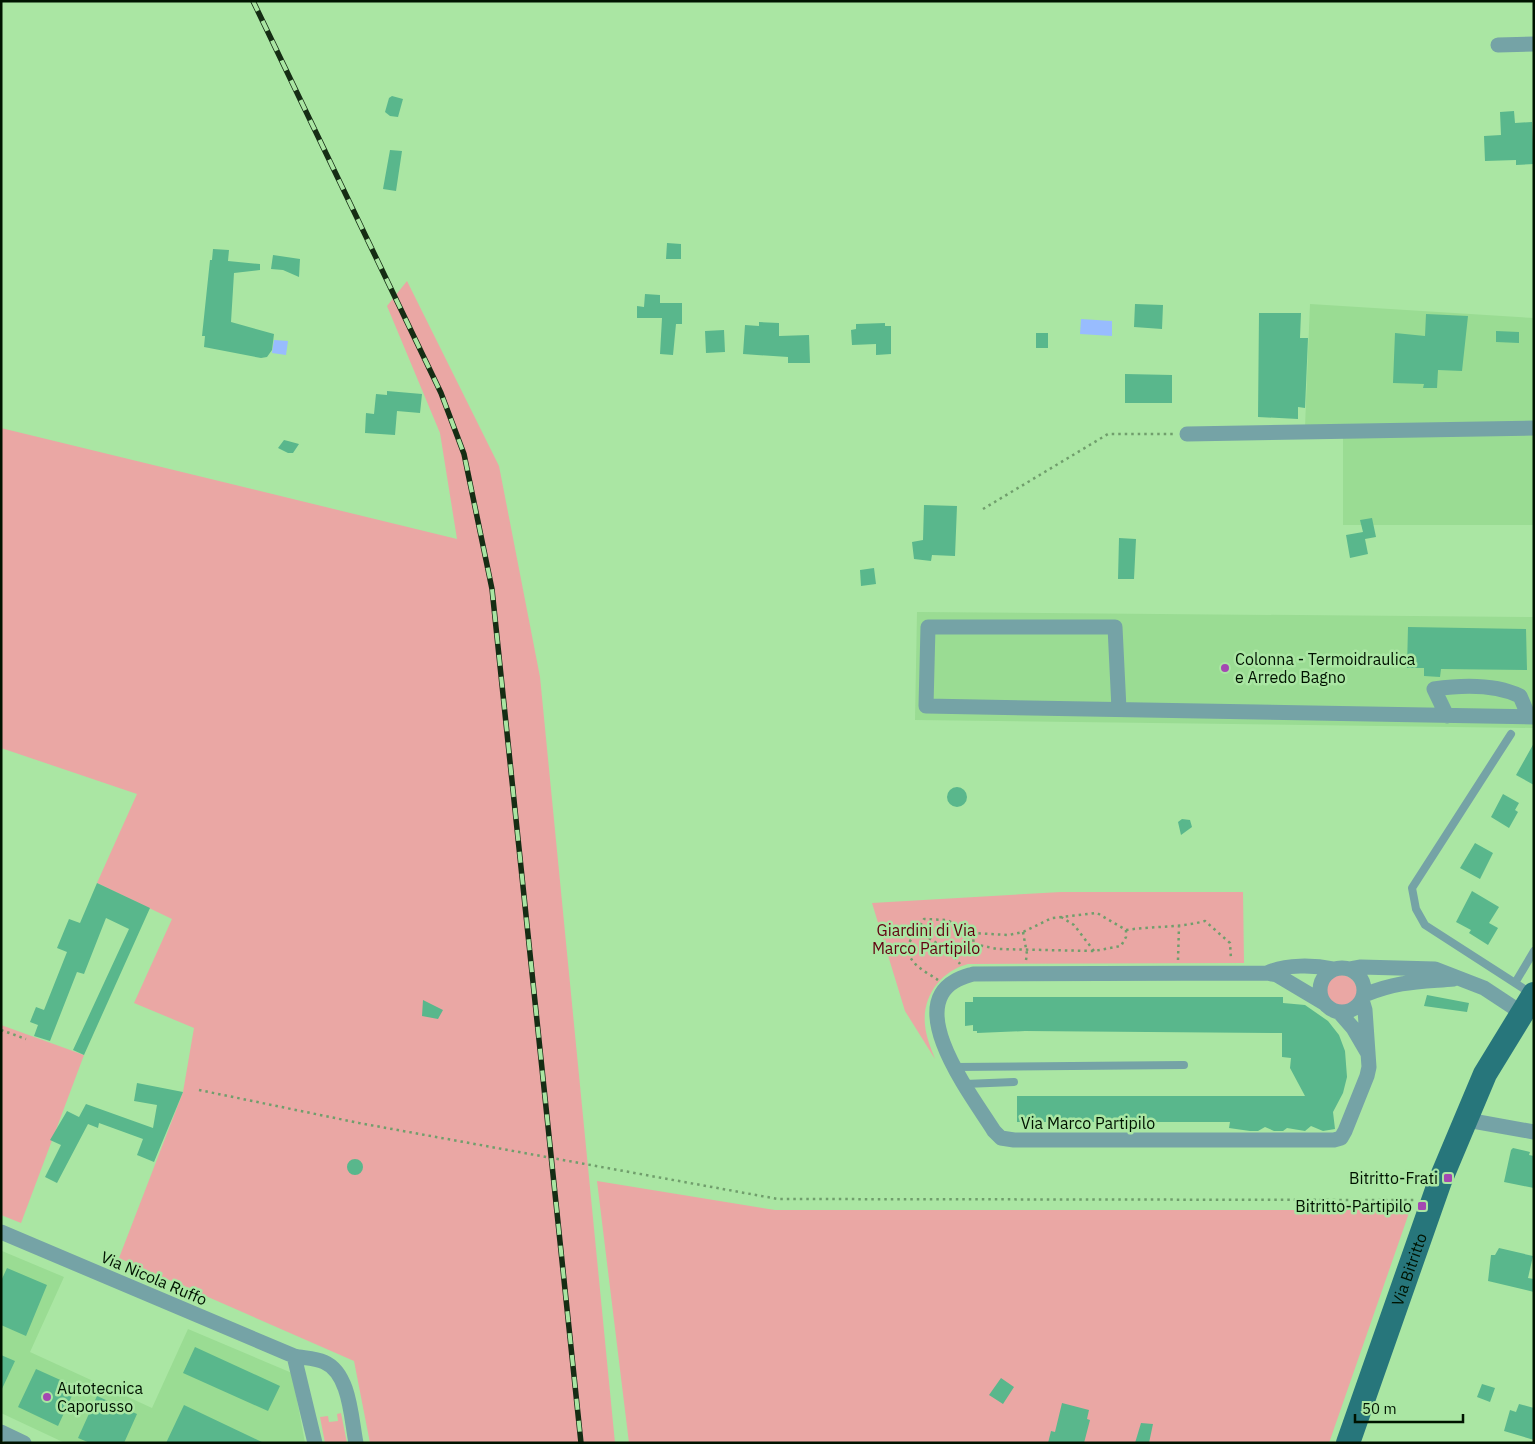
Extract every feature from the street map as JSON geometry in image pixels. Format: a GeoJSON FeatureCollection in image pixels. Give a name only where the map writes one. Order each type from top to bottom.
{"type":"FeatureCollection","features":[{"type":"Feature","properties":{"kind":"main road","name":"Via Bitritto"},"geometry":{"type":"LineString","coordinates":[[1348,1443],[1433,1201],[1485,1074],[1526,996]]}},
{"type":"Feature","properties":{"kind":"street"},"geometry":{"type":"LineString","coordinates":[[1498,44],[1534,44]]}},
{"type":"Feature","properties":{"kind":"street"},"geometry":{"type":"LineString","coordinates":[[1188,434],[1534,428]]}},
{"type":"Feature","properties":{"kind":"street"},"geometry":{"type":"LineString","coordinates":[[1119,710],[1115,627],[928,626],[926,706],[1119,710],[1447,716],[1531,717],[1520,696],[1503,688],[1449,687],[1434,689],[1447,716]]}},
{"type":"Feature","properties":{"kind":"street","name":"Via Marco Partipilo"},"geometry":{"type":"LineString","coordinates":[[1267,973],[1278,968],[1322,967],[1334,969]]}},
{"type":"Feature","properties":{"kind":"street"},"geometry":{"type":"LineString","coordinates":[[1369,1056],[1353,1028],[1340,1012],[1324,1003],[1320,990],[1321,984],[1328,972],[1334,969],[1405,967],[1435,969],[1463,978],[1491,992],[1526,996]]}},
{"type":"Feature","properties":{"kind":"street"},"geometry":{"type":"LineString","coordinates":[[1350,969],[1363,982],[1363,997]]}},
{"type":"Feature","properties":{"kind":"street","name":"Via Marco Partipilo"},"geometry":{"type":"LineString","coordinates":[[1324,1003],[1277,976],[1267,973],[973,974],[954,982],[945,991],[938,1003],[936,1020],[941,1040],[955,1067],[994,1131],[1001,1138],[1014,1140],[1334,1140],[1341,1138],[1345,1131],[1367,1076],[1369,1056],[1366,1010],[1363,997]]}},
{"type":"Feature","properties":{"kind":"street"},"geometry":{"type":"LineString","coordinates":[[1340,1012],[1353,1010],[1363,997],[1389,985],[1410,981],[1463,978]]}},
{"type":"Feature","properties":{"kind":"street"},"geometry":{"type":"LineString","coordinates":[[1467,1120],[1534,1132]]}},
{"type":"Feature","properties":{"kind":"street","name":"Via Nicola Ruffo"},"geometry":{"type":"LineString","coordinates":[[1,1232],[294,1356],[324,1362],[337,1370],[344,1381],[356,1443]]}},
{"type":"Feature","properties":{"kind":"street"},"geometry":{"type":"LineString","coordinates":[[294,1356],[315,1443]]}},
{"type":"Feature","properties":{"kind":"street"},"geometry":{"type":"LineString","coordinates":[[1,1432],[24,1443]]}},
{"type":"Feature","properties":{"kind":"lane"},"geometry":{"type":"LineString","coordinates":[[1511,734],[1412,888],[1416,909],[1425,925],[1526,996],[1534,951]]}},
{"type":"Feature","properties":{"kind":"lane"},"geometry":{"type":"LineString","coordinates":[[955,1067],[1184,1065]]}},
{"type":"Feature","properties":{"kind":"lane"},"geometry":{"type":"LineString","coordinates":[[966,1084],[1014,1082]]}},
{"type":"Feature","properties":{"kind":"path"},"geometry":{"type":"LineString","coordinates":[[983,509],[1108,434],[1188,434]]}},
{"type":"Feature","properties":{"kind":"path"},"geometry":{"type":"LineString","coordinates":[[938,980],[914,964],[909,953],[909,942],[918,931],[924,919],[947,920],[972,934],[1009,935],[1023,932],[1052,918],[1097,913],[1126,930],[1158,925],[1179,926],[1205,921],[1230,943],[1231,961]]}},
{"type":"Feature","properties":{"kind":"path"},"geometry":{"type":"LineString","coordinates":[[1061,917],[1074,925],[1094,951]]}},
{"type":"Feature","properties":{"kind":"path"},"geometry":{"type":"LineString","coordinates":[[1178,961],[1179,926]]}},
{"type":"Feature","properties":{"kind":"path"},"geometry":{"type":"LineString","coordinates":[[952,953],[959,947],[974,944],[997,949],[1026,948],[1094,951],[1121,946],[1126,937],[1126,930]]}},
{"type":"Feature","properties":{"kind":"path"},"geometry":{"type":"LineString","coordinates":[[918,931],[952,953],[960,965]]}},
{"type":"Feature","properties":{"kind":"path"},"geometry":{"type":"LineString","coordinates":[[1023,932],[1026,961]]}},
{"type":"Feature","properties":{"kind":"path"},"geometry":{"type":"LineString","coordinates":[[972,934],[974,944]]}},
{"type":"Feature","properties":{"kind":"path"},"geometry":{"type":"LineString","coordinates":[[1,1030],[26,1039]]}},
{"type":"Feature","properties":{"kind":"path"},"geometry":{"type":"LineString","coordinates":[[199,1090],[359,1123],[778,1199],[1433,1201]]}},
{"type":"Feature","properties":{"kind":"shaded area"},"geometry":{"type":"Polygon","coordinates":[[[1310,304],[1534,318],[1534,422],[1305,427],[1310,304]]]}},
{"type":"Feature","properties":{"kind":"shaded area"},"geometry":{"type":"Polygon","coordinates":[[[1534,434],[1534,525],[1343,525],[1343,436],[1534,434]]]}},
{"type":"Feature","properties":{"kind":"shaded area","name":"Colonna - Termoidraulica e Arredo Bagno"},"geometry":{"type":"Polygon","coordinates":[[[917,612],[1534,617],[1534,728],[915,720],[917,612]]]}},
{"type":"Feature","properties":{"kind":"shaded area"},"geometry":{"type":"Polygon","coordinates":[[[2,1251],[64,1277],[30,1352],[152,1408],[188,1329],[292,1373],[305,1443],[65,1443],[1,1413],[2,1251]]]}},
{"type":"Feature","properties":{"kind":"green space"},"geometry":{"type":"Polygon","coordinates":[[[407,281],[499,466],[540,677],[615,1443],[370,1443],[354,1361],[119,1258],[183,1092],[194,1028],[134,1003],[172,919],[97,883],[137,794],[1,748],[1,428],[457,539],[440,433],[387,306],[407,281]]]}},
{"type":"Feature","properties":{"kind":"green space","name":"Giardini di Via Marco Partipilo"},"geometry":{"type":"Polygon","coordinates":[[[1061,892],[1243,892],[1244,963],[968,964],[958,967],[949,972],[935,986],[927,1004],[925,1014],[926,1029],[935,1059],[905,1011],[872,903],[1061,892]]]}},
{"type":"Feature","properties":{"kind":"green space"},"geometry":{"type":"Polygon","coordinates":[[[1341,975],[1347,976],[1352,980],[1356,985],[1356,997],[1352,1002],[1347,1006],[1341,1007],[1335,1006],[1330,1002],[1326,997],[1325,991],[1326,985],[1330,980],[1335,976],[1341,975]]]}},
{"type":"Feature","properties":{"kind":"green space"},"geometry":{"type":"Polygon","coordinates":[[[1,1025],[84,1055],[21,1223],[1,1215],[1,1025]]]}},
{"type":"Feature","properties":{"kind":"green space"},"geometry":{"type":"Polygon","coordinates":[[[597,1181],[775,1210],[1410,1210],[1329,1443],[629,1443],[597,1181]]]}},
{"type":"Feature","properties":{"kind":"green space"},"geometry":{"type":"Polygon","coordinates":[[[341,1413],[347,1443],[325,1443],[320,1417],[328,1416],[329,1422],[338,1421],[337,1414],[341,1413]]]}},
{"type":"Feature","properties":{"kind":"water"},"geometry":{"type":"Polygon","coordinates":[[[1081,319],[1112,321],[1112,336],[1080,334],[1081,319]]]}},
{"type":"Feature","properties":{"kind":"water"},"geometry":{"type":"Polygon","coordinates":[[[274,340],[288,341],[286,355],[272,353],[274,340]]]}},
{"type":"Feature","properties":{"kind":"building"},"geometry":{"type":"Polygon","coordinates":[[[392,96],[403,99],[398,117],[390,116],[385,112],[389,98],[392,96]]]}},
{"type":"Feature","properties":{"kind":"building"},"geometry":{"type":"Polygon","coordinates":[[[1514,111],[1515,123],[1532,122],[1534,164],[1516,165],[1516,160],[1485,161],[1484,136],[1501,135],[1500,112],[1514,111]]]}},
{"type":"Feature","properties":{"kind":"building"},"geometry":{"type":"Polygon","coordinates":[[[390,150],[402,151],[396,191],[383,189],[390,150]]]}},
{"type":"Feature","properties":{"kind":"building"},"geometry":{"type":"Polygon","coordinates":[[[667,243],[681,244],[681,259],[666,259],[667,243]]]}},
{"type":"Feature","properties":{"kind":"building"},"geometry":{"type":"Polygon","coordinates":[[[213,249],[229,250],[228,261],[260,264],[260,270],[234,273],[231,322],[274,334],[272,350],[267,357],[261,358],[204,347],[205,336],[202,336],[210,260],[212,260],[213,249]]]}},
{"type":"Feature","properties":{"kind":"building"},"geometry":{"type":"Polygon","coordinates":[[[273,255],[300,259],[299,277],[283,270],[271,269],[273,255]]]}},
{"type":"Feature","properties":{"kind":"building"},"geometry":{"type":"Polygon","coordinates":[[[645,294],[660,295],[660,303],[682,303],[682,324],[676,324],[673,355],[660,354],[662,318],[637,318],[637,306],[644,307],[645,294]]]}},
{"type":"Feature","properties":{"kind":"building"},"geometry":{"type":"Polygon","coordinates":[[[1135,304],[1163,305],[1162,329],[1134,327],[1135,304]]]}},
{"type":"Feature","properties":{"kind":"building"},"geometry":{"type":"Polygon","coordinates":[[[1259,313],[1301,313],[1300,338],[1308,338],[1305,408],[1298,407],[1298,419],[1258,417],[1259,313]]]}},
{"type":"Feature","properties":{"kind":"building"},"geometry":{"type":"Polygon","coordinates":[[[1426,314],[1468,316],[1462,371],[1438,370],[1437,388],[1423,388],[1424,384],[1393,383],[1395,333],[1425,336],[1426,314]]]}},
{"type":"Feature","properties":{"kind":"building"},"geometry":{"type":"Polygon","coordinates":[[[759,322],[779,323],[779,336],[809,335],[810,363],[788,363],[788,357],[743,354],[745,325],[759,326],[759,322]]]}},
{"type":"Feature","properties":{"kind":"building"},"geometry":{"type":"Polygon","coordinates":[[[885,323],[885,326],[891,326],[891,354],[876,355],[876,344],[852,345],[851,330],[856,329],[856,324],[885,323]]]}},
{"type":"Feature","properties":{"kind":"building"},"geometry":{"type":"Polygon","coordinates":[[[724,330],[725,352],[706,353],[705,331],[724,330]]]}},
{"type":"Feature","properties":{"kind":"building"},"geometry":{"type":"Polygon","coordinates":[[[1496,331],[1519,332],[1519,343],[1496,342],[1496,331]]]}},
{"type":"Feature","properties":{"kind":"building"},"geometry":{"type":"Polygon","coordinates":[[[1036,333],[1048,333],[1048,348],[1036,348],[1036,333]]]}},
{"type":"Feature","properties":{"kind":"building"},"geometry":{"type":"Polygon","coordinates":[[[1125,374],[1172,375],[1172,403],[1125,403],[1125,374]]]}},
{"type":"Feature","properties":{"kind":"building"},"geometry":{"type":"Polygon","coordinates":[[[387,391],[422,394],[420,413],[397,411],[395,435],[365,433],[366,413],[374,414],[376,394],[387,395],[387,391]]]}},
{"type":"Feature","properties":{"kind":"building"},"geometry":{"type":"Polygon","coordinates":[[[284,440],[299,444],[293,453],[288,453],[278,448],[284,440]]]}},
{"type":"Feature","properties":{"kind":"building"},"geometry":{"type":"Polygon","coordinates":[[[924,505],[957,506],[955,556],[932,555],[931,561],[914,559],[912,542],[923,540],[924,505]]]}},
{"type":"Feature","properties":{"kind":"building"},"geometry":{"type":"Polygon","coordinates":[[[1372,518],[1376,537],[1365,539],[1368,554],[1350,558],[1346,535],[1363,532],[1360,520],[1372,518]]]}},
{"type":"Feature","properties":{"kind":"building"},"geometry":{"type":"Polygon","coordinates":[[[1119,538],[1136,539],[1134,579],[1118,579],[1119,538]]]}},
{"type":"Feature","properties":{"kind":"building"},"geometry":{"type":"Polygon","coordinates":[[[874,568],[876,584],[861,586],[860,570],[874,568]]]}},
{"type":"Feature","properties":{"kind":"building"},"geometry":{"type":"Polygon","coordinates":[[[1408,627],[1526,629],[1527,670],[1441,669],[1440,677],[1424,676],[1424,668],[1407,668],[1408,627]]]}},
{"type":"Feature","properties":{"kind":"building"},"geometry":{"type":"Polygon","coordinates":[[[1534,743],[1534,785],[1516,775],[1534,743]]]}},
{"type":"Feature","properties":{"kind":"building"},"geometry":{"type":"Polygon","coordinates":[[[957,787],[964,790],[967,797],[964,804],[957,807],[950,804],[947,797],[950,790],[957,787]]]}},
{"type":"Feature","properties":{"kind":"building"},"geometry":{"type":"Polygon","coordinates":[[[1503,794],[1519,803],[1515,810],[1518,812],[1509,828],[1491,817],[1503,794]]]}},
{"type":"Feature","properties":{"kind":"building"},"geometry":{"type":"Polygon","coordinates":[[[1182,819],[1190,820],[1192,827],[1181,835],[1178,822],[1182,819]]]}},
{"type":"Feature","properties":{"kind":"building"},"geometry":{"type":"Polygon","coordinates":[[[1475,843],[1493,853],[1480,879],[1460,868],[1475,843]]]}},
{"type":"Feature","properties":{"kind":"building"},"geometry":{"type":"Polygon","coordinates":[[[97,883],[150,908],[84,1055],[73,1050],[129,929],[106,918],[84,974],[77,972],[50,1041],[34,1036],[38,1025],[30,1022],[36,1007],[44,1010],[67,952],[57,948],[69,919],[80,923],[97,883]]]}},
{"type":"Feature","properties":{"kind":"building"},"geometry":{"type":"Polygon","coordinates":[[[1472,891],[1499,907],[1489,923],[1498,928],[1488,945],[1469,933],[1471,930],[1456,922],[1472,891]]]}},
{"type":"Feature","properties":{"kind":"building"},"geometry":{"type":"Polygon","coordinates":[[[1427,995],[1469,1003],[1467,1012],[1424,1006],[1427,995]]]}},
{"type":"Feature","properties":{"kind":"building"},"geometry":{"type":"Polygon","coordinates":[[[973,997],[1283,997],[1283,1003],[1305,1005],[1328,1021],[1339,1035],[1345,1051],[1347,1077],[1343,1093],[1333,1112],[1335,1129],[1323,1131],[1311,1126],[1305,1131],[1287,1128],[1283,1131],[1274,1131],[1265,1127],[1258,1131],[1250,1131],[1229,1128],[1230,1122],[1017,1122],[1017,1096],[1305,1096],[1290,1068],[1291,1058],[1282,1057],[1282,1033],[1025,1031],[977,1033],[977,1031],[973,1031],[973,1025],[965,1026],[965,1002],[973,1002],[973,997]]]}},
{"type":"Feature","properties":{"kind":"building"},"geometry":{"type":"Polygon","coordinates":[[[423,1000],[443,1010],[438,1019],[422,1016],[423,1000]]]}},
{"type":"Feature","properties":{"kind":"building"},"geometry":{"type":"Polygon","coordinates":[[[137,1083],[183,1092],[154,1162],[137,1155],[143,1139],[99,1123],[98,1128],[88,1124],[57,1183],[45,1177],[61,1145],[50,1140],[67,1111],[79,1117],[86,1104],[153,1128],[157,1105],[134,1101],[137,1083]]]}},
{"type":"Feature","properties":{"kind":"building"},"geometry":{"type":"Polygon","coordinates":[[[1513,1148],[1530,1152],[1529,1155],[1534,1156],[1534,1188],[1504,1182],[1513,1148]]]}},
{"type":"Feature","properties":{"kind":"building"},"geometry":{"type":"Polygon","coordinates":[[[355,1159],[363,1167],[355,1175],[347,1167],[355,1159]]]}},
{"type":"Feature","properties":{"kind":"building"},"geometry":{"type":"Polygon","coordinates":[[[1499,1248],[1533,1256],[1528,1278],[1534,1279],[1534,1292],[1488,1281],[1491,1255],[1495,1255],[1499,1248]]]}},
{"type":"Feature","properties":{"kind":"building"},"geometry":{"type":"Polygon","coordinates":[[[7,1268],[47,1285],[26,1336],[1,1325],[1,1281],[7,1268]]]}},
{"type":"Feature","properties":{"kind":"building"},"geometry":{"type":"Polygon","coordinates":[[[195,1347],[280,1386],[268,1411],[183,1373],[195,1347]]]}},
{"type":"Feature","properties":{"kind":"building"},"geometry":{"type":"Polygon","coordinates":[[[1,1355],[15,1361],[1,1391],[1,1355]]]}},
{"type":"Feature","properties":{"kind":"building"},"geometry":{"type":"Polygon","coordinates":[[[36,1369],[76,1387],[58,1426],[18,1407],[36,1369]]]}},
{"type":"Feature","properties":{"kind":"building"},"geometry":{"type":"Polygon","coordinates":[[[1001,1378],[1014,1387],[1003,1404],[989,1395],[1001,1378]]]}},
{"type":"Feature","properties":{"kind":"building"},"geometry":{"type":"Polygon","coordinates":[[[1482,1384],[1495,1388],[1490,1402],[1477,1397],[1482,1384]]]}},
{"type":"Feature","properties":{"kind":"building"},"geometry":{"type":"Polygon","coordinates":[[[97,1396],[137,1414],[124,1443],[90,1443],[78,1438],[97,1396]]]}},
{"type":"Feature","properties":{"kind":"building"},"geometry":{"type":"Polygon","coordinates":[[[1062,1403],[1089,1410],[1087,1419],[1090,1420],[1084,1443],[1048,1443],[1051,1431],[1055,1432],[1062,1403]]]}},
{"type":"Feature","properties":{"kind":"building"},"geometry":{"type":"Polygon","coordinates":[[[1519,1404],[1534,1408],[1534,1440],[1504,1431],[1510,1410],[1516,1412],[1519,1404]]]}},
{"type":"Feature","properties":{"kind":"building"},"geometry":{"type":"Polygon","coordinates":[[[184,1405],[264,1443],[166,1443],[184,1405]]]}},
{"type":"Feature","properties":{"kind":"building"},"geometry":{"type":"Polygon","coordinates":[[[1141,1423],[1153,1424],[1149,1443],[1135,1443],[1141,1423]]]}},
{"type":"Feature","properties":{"kind":"railway"},"geometry":{"type":"LineString","coordinates":[[253,1],[441,393],[464,454],[492,589],[581,1443]]}},
{"type":"Feature","properties":{"kind":"place","name":"Colonna - Termoidraulica e Arredo Bagno"},"geometry":{"type":"Point","coordinates":[1225,668]}},
{"type":"Feature","properties":{"kind":"place","name":"Bitritto-Frati"},"geometry":{"type":"Point","coordinates":[1448,1178]}},
{"type":"Feature","properties":{"kind":"place","name":"Bitritto-Partipilo"},"geometry":{"type":"Point","coordinates":[1422,1206]}},
{"type":"Feature","properties":{"kind":"place","name":"Autotecnica Caporusso"},"geometry":{"type":"Point","coordinates":[47,1397]}}]}
